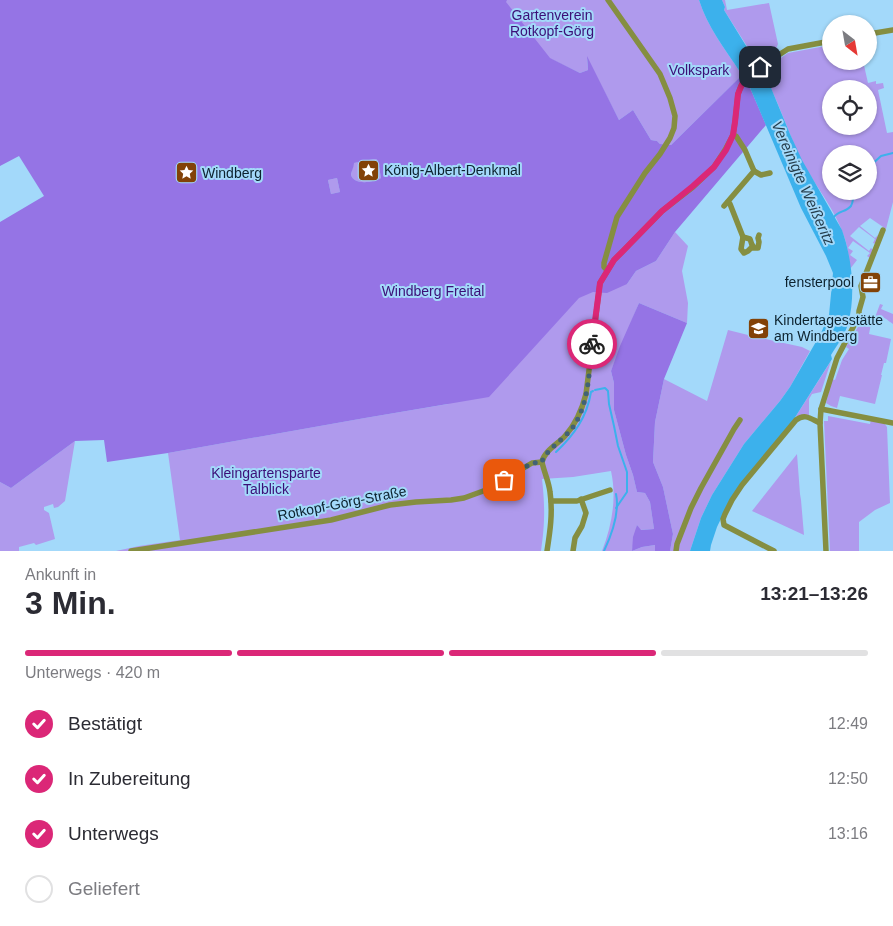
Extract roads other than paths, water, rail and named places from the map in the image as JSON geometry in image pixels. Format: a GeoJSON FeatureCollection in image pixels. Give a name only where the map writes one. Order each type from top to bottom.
{"type":"FeatureCollection","features":[{"type":"Feature","properties":{"kind":"street","name":"Rotkopf-Görg-Straße"},"geometry":{"type":"LineString","coordinates":[[130,551],[331,520],[390,505],[451,500],[471,496],[504,480],[532,463],[542,462],[546,454],[564,438],[584,405],[600,283],[607,270],[604,268],[604,263],[617,217],[644,173],[660,154],[674,128],[675,116],[660,74],[608,0]]}},
{"type":"Feature","properties":{"kind":"street"},"geometry":{"type":"LineString","coordinates":[[878,32],[893,30]]}},
{"type":"Feature","properties":{"kind":"street"},"geometry":{"type":"LineString","coordinates":[[607,270],[662,211],[714,167],[726,150],[733,135],[738,94],[744,80],[751,73],[788,49],[822,43]]}},
{"type":"Feature","properties":{"kind":"street"},"geometry":{"type":"LineString","coordinates":[[733,135],[736,136],[745,150],[754,171],[761,175],[770,173]]}},
{"type":"Feature","properties":{"kind":"street"},"geometry":{"type":"LineString","coordinates":[[753,246],[744,253],[741,249],[743,237],[730,204],[726,204],[754,171]]}},
{"type":"Feature","properties":{"kind":"street"},"geometry":{"type":"LineString","coordinates":[[826,551],[821,409],[837,358],[858,320],[863,297],[861,286],[884,230]]}},
{"type":"Feature","properties":{"kind":"street"},"geometry":{"type":"LineString","coordinates":[[743,237],[750,239],[753,248],[758,248],[759,235]]}},
{"type":"Feature","properties":{"kind":"street"},"geometry":{"type":"LineString","coordinates":[[821,409],[893,423]]}},
{"type":"Feature","properties":{"kind":"street"},"geometry":{"type":"LineString","coordinates":[[774,551],[724,525],[723,519],[742,485],[796,420],[801,416],[805,416],[820,423]]}},
{"type":"Feature","properties":{"kind":"street"},"geometry":{"type":"LineString","coordinates":[[676,551],[687,517],[701,488],[740,420]]}},
{"type":"Feature","properties":{"kind":"street"},"geometry":{"type":"LineString","coordinates":[[542,462],[551,501],[547,551]]}},
{"type":"Feature","properties":{"kind":"street"},"geometry":{"type":"LineString","coordinates":[[551,501],[577,501],[610,490]]}},
{"type":"Feature","properties":{"kind":"street"},"geometry":{"type":"LineString","coordinates":[[573,551],[575,538],[582,526],[586,513],[581,499]]}},
{"type":"Feature","properties":{"kind":"water","name":"Vereinigte Weißeritz"},"geometry":{"type":"Polygon","coordinates":[[[699,0],[722,0],[725,7],[724,10],[769,83],[802,160],[822,195],[822,200],[825,200],[842,230],[852,277],[852,301],[848,324],[831,355],[832,359],[794,419],[730,500],[717,527],[710,551],[690,551],[701,518],[712,495],[744,444],[790,387],[821,333],[829,315],[833,273],[801,208],[748,83],[741,76],[702,10],[699,0]]]}},
{"type":"Feature","properties":{"kind":"waterway"},"geometry":{"type":"LineString","coordinates":[[877,160],[881,156],[893,153]]}},
{"type":"Feature","properties":{"kind":"waterway","name":"Vereinigte Weißeritz"},"geometry":{"type":"LineString","coordinates":[[834,217],[851,206],[853,200]]}},
{"type":"Feature","properties":{"kind":"waterway"},"geometry":{"type":"LineString","coordinates":[[595,390],[605,388],[608,391],[618,446],[627,472],[627,492],[616,508]]}},
{"type":"Feature","properties":{"kind":"waterway"},"geometry":{"type":"LineString","coordinates":[[556,452],[579,425],[593,391]]}},
{"type":"Feature","properties":{"kind":"waterway"},"geometry":{"type":"LineString","coordinates":[[604,551],[616,516],[616,494]]}},
{"type":"Feature","properties":{"kind":"place","name":"König-Albert-Denkmal"},"geometry":{"type":"Point","coordinates":[368,170]}},
{"type":"Feature","properties":{"kind":"place","name":"Windberg"},"geometry":{"type":"Point","coordinates":[186,173]}},
{"type":"Feature","properties":{"kind":"place","name":"fensterpool"},"geometry":{"type":"Point","coordinates":[870,282]}},
{"type":"Feature","properties":{"kind":"place","name":"Kindertagesstätte am Windberg"},"geometry":{"type":"Point","coordinates":[758,328]}},
{"type":"Feature","properties":{"kind":"park label","name":"Gartenverein Rotkopf-Görg"},"geometry":{"type":"Point","coordinates":[552,24]}},
{"type":"Feature","properties":{"kind":"park label","name":"Volkspark"},"geometry":{"type":"Point","coordinates":[699,70]}},
{"type":"Feature","properties":{"kind":"park label","name":"Windberg Freital"},"geometry":{"type":"Point","coordinates":[433,291]}},
{"type":"Feature","properties":{"kind":"park label","name":"Kleingartensparte Talblick"},"geometry":{"type":"Point","coordinates":[266,482]}}]}
